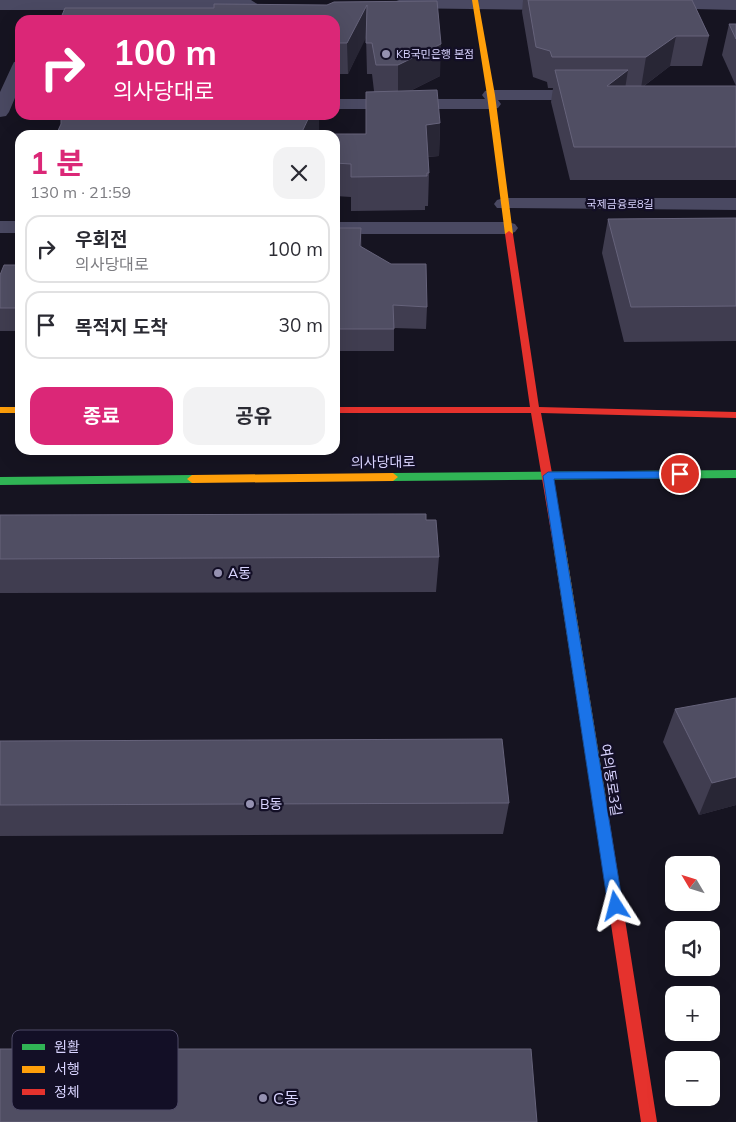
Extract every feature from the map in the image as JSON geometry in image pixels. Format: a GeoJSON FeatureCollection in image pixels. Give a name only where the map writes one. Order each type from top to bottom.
{"type":"FeatureCollection","features":[{"type":"Feature","properties":{"kind":"street"},"geometry":{"type":"LineString","coordinates":[[0,5],[48,2],[267,5]]}},
{"type":"Feature","properties":{"kind":"street"},"geometry":{"type":"LineString","coordinates":[[42,15],[48,2]]}},
{"type":"Feature","properties":{"kind":"street"},"geometry":{"type":"LineString","coordinates":[[386,5],[476,2],[576,5]]}},
{"type":"Feature","properties":{"kind":"street"},"geometry":{"type":"LineString","coordinates":[[476,2],[492,100],[504,204],[535,410]]}},
{"type":"Feature","properties":{"kind":"street"},"geometry":{"type":"LineString","coordinates":[[636,5],[736,5]]}},
{"type":"Feature","properties":{"kind":"street"},"geometry":{"type":"LineString","coordinates":[[8,106],[15,83]]}},
{"type":"Feature","properties":{"kind":"street"},"geometry":{"type":"LineString","coordinates":[[340,104],[609,95]]}},
{"type":"Feature","properties":{"kind":"street","name":"국제금융로8길"},"geometry":{"type":"LineString","coordinates":[[504,204],[736,204]]}},
{"type":"Feature","properties":{"kind":"street"},"geometry":{"type":"LineString","coordinates":[[0,227],[15,227]]}},
{"type":"Feature","properties":{"kind":"street"},"geometry":{"type":"LineString","coordinates":[[340,228],[508,228]]}},
{"type":"Feature","properties":{"kind":"street"},"geometry":{"type":"LineString","coordinates":[[0,410],[15,410]]}},
{"type":"Feature","properties":{"kind":"street"},"geometry":{"type":"LineString","coordinates":[[340,410],[535,410],[736,415]]}},
{"type":"Feature","properties":{"kind":"street","name":"여의동로3길"},"geometry":{"type":"LineString","coordinates":[[535,410],[548,476],[649,1122]]}},
{"type":"Feature","properties":{"kind":"street","name":"의사당대로"},"geometry":{"type":"LineString","coordinates":[[0,481],[736,474]]}},
{"type":"Feature","properties":{"kind":"building"},"geometry":{"type":"Polygon","coordinates":[[[528,0],[692,0],[709,36],[676,36],[646,57],[552,57],[550,51],[536,47],[528,0]]]}},
{"type":"Feature","properties":{"kind":"building"},"geometry":{"type":"Polygon","coordinates":[[[437,1],[441,44],[398,65],[376,65],[372,43],[366,43],[367,5],[347,43],[340,43],[340,15],[62,15],[65,8],[214,8],[214,4],[327,5],[334,2],[437,1]]]}},
{"type":"Feature","properties":{"kind":"building"},"geometry":{"type":"Polygon","coordinates":[[[729,24],[736,24],[736,39],[729,24]]]}},
{"type":"Feature","properties":{"kind":"building"},"geometry":{"type":"Polygon","coordinates":[[[555,70],[628,70],[607,86],[736,86],[736,147],[574,147],[555,70]]]}},
{"type":"Feature","properties":{"kind":"building"},"geometry":{"type":"Polygon","coordinates":[[[437,90],[440,123],[426,125],[429,173],[427,173],[427,176],[351,177],[351,164],[340,163],[340,134],[366,134],[366,92],[437,90]]]}},
{"type":"Feature","properties":{"kind":"building"},"geometry":{"type":"Polygon","coordinates":[[[61,120],[308,120],[303,130],[58,130],[61,120]]]}},
{"type":"Feature","properties":{"kind":"building"},"geometry":{"type":"Polygon","coordinates":[[[736,218],[736,306],[631,307],[608,219],[736,218]]]}},
{"type":"Feature","properties":{"kind":"building"},"geometry":{"type":"Polygon","coordinates":[[[340,228],[361,228],[360,246],[391,264],[426,264],[427,307],[393,305],[394,329],[340,329],[340,228]]]}},
{"type":"Feature","properties":{"kind":"building"},"geometry":{"type":"Polygon","coordinates":[[[4,265],[15,265],[15,308],[0,308],[0,275],[4,265]]]}},
{"type":"Feature","properties":{"kind":"building"},"geometry":{"type":"Polygon","coordinates":[[[426,514],[426,520],[436,520],[439,557],[0,559],[0,515],[426,514]]]}},
{"type":"Feature","properties":{"kind":"building"},"geometry":{"type":"Polygon","coordinates":[[[736,698],[736,777],[712,783],[675,709],[736,698]]]}},
{"type":"Feature","properties":{"kind":"building"},"geometry":{"type":"Polygon","coordinates":[[[502,739],[509,803],[0,805],[0,741],[502,739]]]}},
{"type":"Feature","properties":{"kind":"building","name":"C동"},"geometry":{"type":"Polygon","coordinates":[[[0,1049],[12,1049],[12,1110],[178,1110],[178,1049],[531,1049],[537,1122],[0,1122],[0,1049]]]}},
{"type":"Feature","properties":{"kind":"traffic: fast"},"geometry":{"type":"LineString","coordinates":[[393,477],[736,474]]}},
{"type":"Feature","properties":{"kind":"traffic: fast"},"geometry":{"type":"LineString","coordinates":[[0,481],[192,479]]}},
{"type":"Feature","properties":{"kind":"traffic: slow"},"geometry":{"type":"LineString","coordinates":[[475,0],[491,95],[509,234]]}},
{"type":"Feature","properties":{"kind":"traffic: slow"},"geometry":{"type":"LineString","coordinates":[[0,410],[15,410]]}},
{"type":"Feature","properties":{"kind":"traffic: slow"},"geometry":{"type":"LineString","coordinates":[[192,479],[393,477]]}},
{"type":"Feature","properties":{"kind":"traffic: slow"},"geometry":{"type":"LineString","coordinates":[[559,544],[599,799]]}},
{"type":"Feature","properties":{"kind":"traffic: jam"},"geometry":{"type":"LineString","coordinates":[[509,234],[535,410],[559,544]]}},
{"type":"Feature","properties":{"kind":"traffic: jam"},"geometry":{"type":"LineString","coordinates":[[340,410],[535,410],[736,415]]}},
{"type":"Feature","properties":{"kind":"traffic: jam"},"geometry":{"type":"LineString","coordinates":[[599,799],[649,1122]]}},
{"type":"Feature","properties":{"kind":"place","name":"KB국민은행 본점"},"geometry":{"type":"Point","coordinates":[386,54]}},
{"type":"Feature","properties":{"kind":"place","name":"A동"},"geometry":{"type":"Point","coordinates":[218,573]}},
{"type":"Feature","properties":{"kind":"place","name":"B동"},"geometry":{"type":"Point","coordinates":[250,804]}},
{"type":"Feature","properties":{"kind":"place","name":"C동"},"geometry":{"type":"Point","coordinates":[263,1098]}},
{"type":"Feature","properties":{"kind":"route"},"geometry":{"type":"LineString","coordinates":[[616,906],[548,476],[680,474]]}}]}
